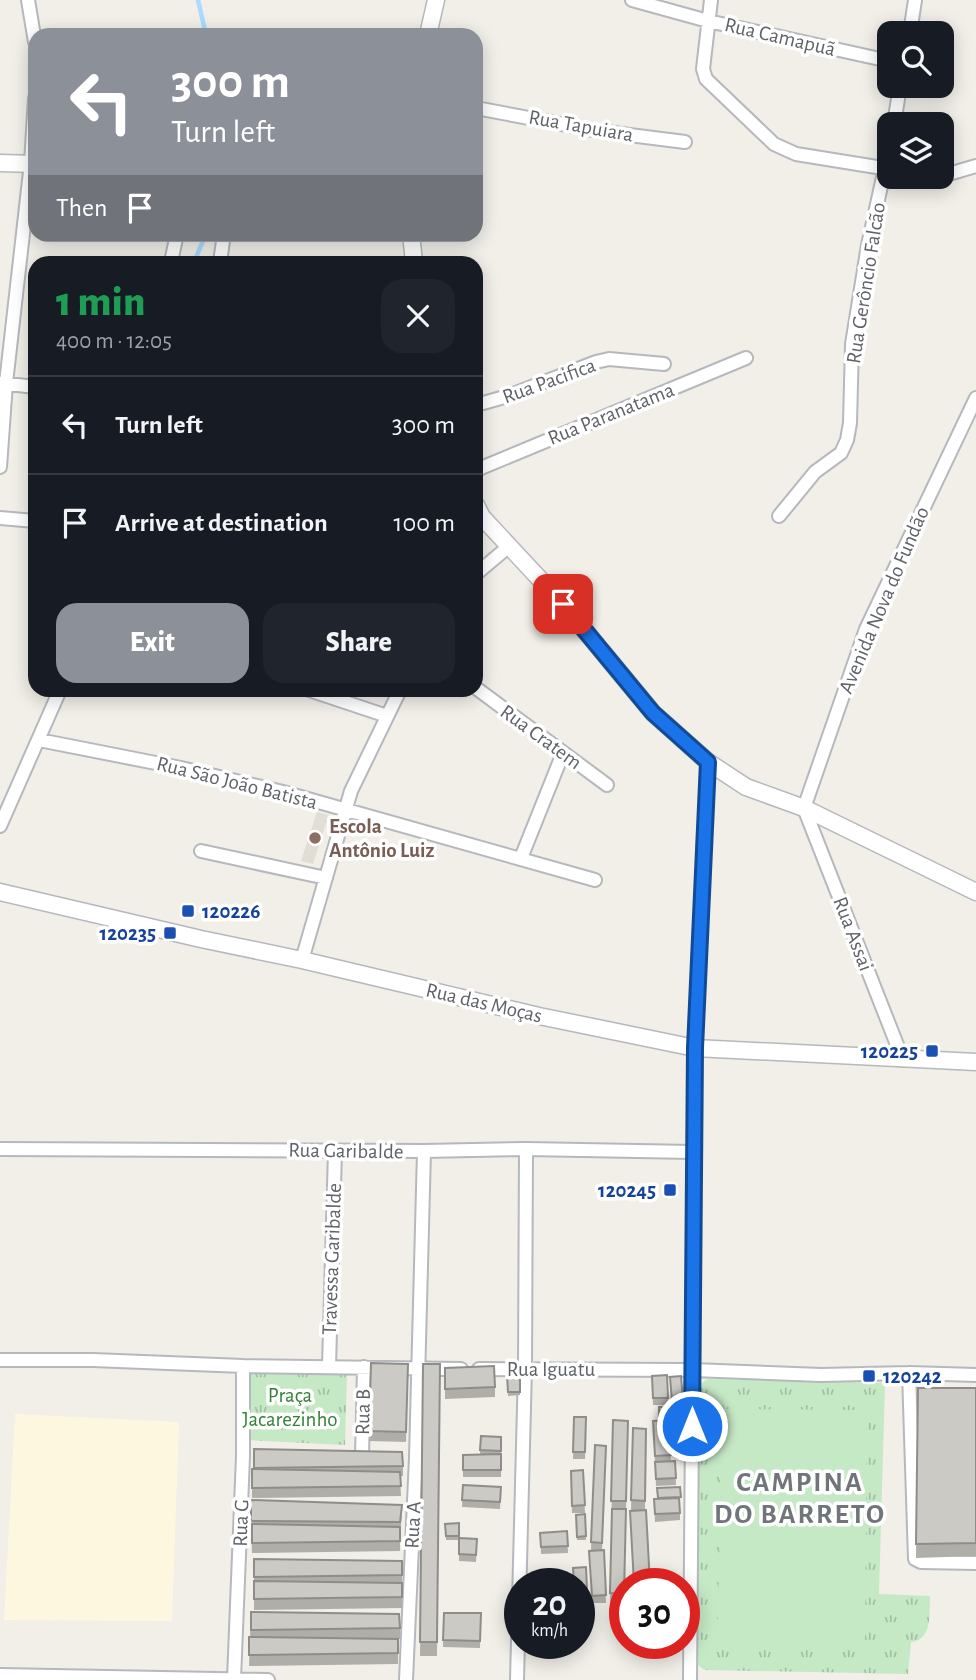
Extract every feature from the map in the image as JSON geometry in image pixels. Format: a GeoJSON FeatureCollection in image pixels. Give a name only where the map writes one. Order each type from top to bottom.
{"type":"FeatureCollection","features":[{"type":"Feature","properties":{"kind":"street"},"geometry":{"type":"LineString","coordinates":[[28,0],[33,28]]}},
{"type":"Feature","properties":{"kind":"street"},"geometry":{"type":"LineString","coordinates":[[430,28],[436,0]]}},
{"type":"Feature","properties":{"kind":"street","name":"Rua Camapuã"},"geometry":{"type":"LineString","coordinates":[[632,0],[708,21],[877,58]]}},
{"type":"Feature","properties":{"kind":"street"},"geometry":{"type":"LineString","coordinates":[[711,0],[704,69],[706,79],[775,144],[796,154],[877,167]]}},
{"type":"Feature","properties":{"kind":"street"},"geometry":{"type":"LineString","coordinates":[[912,21],[915,0]]}},
{"type":"Feature","properties":{"kind":"street","name":"Rua Tapuiara"},"geometry":{"type":"LineString","coordinates":[[483,109],[598,131],[685,142]]}},
{"type":"Feature","properties":{"kind":"street"},"geometry":{"type":"LineString","coordinates":[[0,163],[28,163]]}},
{"type":"Feature","properties":{"kind":"street"},"geometry":{"type":"LineString","coordinates":[[954,172],[976,166]]}},
{"type":"Feature","properties":{"kind":"street","name":"Rua Gerôncio Falcão"},"geometry":{"type":"LineString","coordinates":[[779,516],[815,472],[841,453],[847,440],[850,424],[852,344],[869,245],[882,189]]}},
{"type":"Feature","properties":{"kind":"street"},"geometry":{"type":"LineString","coordinates":[[0,467],[3,383],[28,200]]}},
{"type":"Feature","properties":{"kind":"street","name":"Rua Paranatama"},"geometry":{"type":"LineString","coordinates":[[483,467],[746,358]]}},
{"type":"Feature","properties":{"kind":"street","name":"Rua Pacifica"},"geometry":{"type":"LineString","coordinates":[[483,403],[596,362],[616,360],[664,364]]}},
{"type":"Feature","properties":{"kind":"street"},"geometry":{"type":"LineString","coordinates":[[3,383],[28,386]]}},
{"type":"Feature","properties":{"kind":"street","name":"Avenida Nova do Fundão"},"geometry":{"type":"LineString","coordinates":[[804,808],[866,629],[976,398]]}},
{"type":"Feature","properties":{"kind":"street"},"geometry":{"type":"LineString","coordinates":[[0,518],[28,520]]}},
{"type":"Feature","properties":{"kind":"street"},"geometry":{"type":"LineString","coordinates":[[483,518],[563,604],[653,713],[708,762],[746,787],[804,808],[976,892]]}},
{"type":"Feature","properties":{"kind":"street"},"geometry":{"type":"LineString","coordinates":[[483,568],[508,547]]}},
{"type":"Feature","properties":{"kind":"street","name":"Rua Cratem"},"geometry":{"type":"LineString","coordinates":[[483,693],[607,785]]}},
{"type":"Feature","properties":{"kind":"street"},"geometry":{"type":"LineString","coordinates":[[0,826],[57,697]]}},
{"type":"Feature","properties":{"kind":"street"},"geometry":{"type":"LineString","coordinates":[[330,697],[387,716]]}},
{"type":"Feature","properties":{"kind":"street"},"geometry":{"type":"LineString","coordinates":[[302,960],[351,791],[396,697]]}},
{"type":"Feature","properties":{"kind":"street","name":"Rua São João Batista"},"geometry":{"type":"LineString","coordinates":[[39,740],[181,768],[345,809],[595,880]]}},
{"type":"Feature","properties":{"kind":"street"},"geometry":{"type":"LineString","coordinates":[[521,858],[563,753]]}},
{"type":"Feature","properties":{"kind":"street"},"geometry":{"type":"LineString","coordinates":[[690,1680],[695,1048],[708,762]]}},
{"type":"Feature","properties":{"kind":"street","name":"Rua Assai"},"geometry":{"type":"LineString","coordinates":[[804,808],[903,1060]]}},
{"type":"Feature","properties":{"kind":"street"},"geometry":{"type":"LineString","coordinates":[[201,851],[326,878]]}},
{"type":"Feature","properties":{"kind":"street","name":"Rua das Moças"},"geometry":{"type":"LineString","coordinates":[[0,892],[539,1016],[695,1048],[976,1062]]}},
{"type":"Feature","properties":{"kind":"street","name":"Rua Garibalde"},"geometry":{"type":"LineString","coordinates":[[0,1149],[526,1149],[693,1152]]}},
{"type":"Feature","properties":{"kind":"street"},"geometry":{"type":"LineString","coordinates":[[517,1680],[525,1368],[526,1149]]}},
{"type":"Feature","properties":{"kind":"street","name":"Travessa Garibalde"},"geometry":{"type":"LineString","coordinates":[[329,1366],[335,1151]]}},
{"type":"Feature","properties":{"kind":"street","name":"Rua A"},"geometry":{"type":"LineString","coordinates":[[406,1680],[402,1620],[418,1370],[424,1151]]}},
{"type":"Feature","properties":{"kind":"street","name":"Rua Iguatu"},"geometry":{"type":"LineString","coordinates":[[0,1360],[93,1360],[418,1370],[525,1368],[821,1375],[976,1375]]}},
{"type":"Feature","properties":{"kind":"street","name":"Rua G"},"geometry":{"type":"LineString","coordinates":[[234,1679],[244,1619],[250,1456],[243,1366]]}},
{"type":"Feature","properties":{"kind":"street","name":"Rua B"},"geometry":{"type":"LineString","coordinates":[[361,1457],[364,1367]]}},
{"type":"Feature","properties":{"kind":"street"},"geometry":{"type":"LineString","coordinates":[[909,1373],[915,1559],[921,1562],[976,1563]]}},
{"type":"Feature","properties":{"kind":"street"},"geometry":{"type":"LineString","coordinates":[[0,1675],[268,1680]]}},
{"type":"Feature","properties":{"kind":"shaded area","name":"Escola Antônio Luiz"},"geometry":{"type":"Polygon","coordinates":[[[317,812],[329,815],[313,864],[301,861],[317,812]]]}},
{"type":"Feature","properties":{"kind":"shaded area"},"geometry":{"type":"Polygon","coordinates":[[[15,1414],[179,1422],[172,1621],[4,1620],[15,1414]]]}},
{"type":"Feature","properties":{"kind":"green space","name":"Praça Jacarezinho"},"geometry":{"type":"Polygon","coordinates":[[[247,1369],[347,1373],[345,1445],[245,1440],[247,1369]]]}},
{"type":"Feature","properties":{"kind":"green space"},"geometry":{"type":"Polygon","coordinates":[[[708,1379],[885,1383],[879,1594],[930,1596],[928,1625],[923,1636],[911,1642],[908,1674],[705,1670],[699,1666],[696,1661],[700,1659],[700,1568],[697,1568],[700,1384],[708,1379]]]}},
{"type":"Feature","properties":{"kind":"green space"},"geometry":{"type":"Polygon","coordinates":[[[723,1409],[867,1410],[865,1645],[717,1644],[723,1409]]]}},
{"type":"Feature","properties":{"kind":"building"},"geometry":{"type":"Polygon","coordinates":[[[371,1363],[408,1364],[406,1432],[369,1431],[371,1363]]]}},
{"type":"Feature","properties":{"kind":"building"},"geometry":{"type":"Polygon","coordinates":[[[423,1364],[440,1364],[437,1642],[420,1642],[423,1364]]]}},
{"type":"Feature","properties":{"kind":"building"},"geometry":{"type":"Polygon","coordinates":[[[494,1366],[495,1387],[445,1389],[445,1368],[494,1366]]]}},
{"type":"Feature","properties":{"kind":"building"},"geometry":{"type":"Polygon","coordinates":[[[520,1374],[520,1392],[508,1392],[507,1375],[520,1374]]]}},
{"type":"Feature","properties":{"kind":"building"},"geometry":{"type":"Polygon","coordinates":[[[667,1375],[668,1398],[653,1398],[652,1376],[667,1375]]]}},
{"type":"Feature","properties":{"kind":"building"},"geometry":{"type":"Polygon","coordinates":[[[681,1376],[683,1401],[672,1401],[670,1377],[681,1376]]]}},
{"type":"Feature","properties":{"kind":"building"},"geometry":{"type":"Polygon","coordinates":[[[918,1388],[976,1388],[976,1543],[916,1544],[918,1388]]]}},
{"type":"Feature","properties":{"kind":"building"},"geometry":{"type":"Polygon","coordinates":[[[659,1407],[667,1407],[667,1417],[659,1417],[659,1407]]]}},
{"type":"Feature","properties":{"kind":"building"},"geometry":{"type":"Polygon","coordinates":[[[574,1417],[586,1417],[585,1452],[573,1452],[574,1417]]]}},
{"type":"Feature","properties":{"kind":"building"},"geometry":{"type":"Polygon","coordinates":[[[613,1420],[628,1421],[626,1501],[611,1501],[613,1420]]]}},
{"type":"Feature","properties":{"kind":"building"},"geometry":{"type":"Polygon","coordinates":[[[669,1420],[671,1455],[655,1456],[653,1421],[669,1420]]]}},
{"type":"Feature","properties":{"kind":"building"},"geometry":{"type":"Polygon","coordinates":[[[633,1428],[646,1429],[645,1501],[631,1500],[633,1428]]]}},
{"type":"Feature","properties":{"kind":"building"},"geometry":{"type":"Polygon","coordinates":[[[481,1436],[501,1437],[501,1451],[480,1450],[481,1436]]]}},
{"type":"Feature","properties":{"kind":"building"},"geometry":{"type":"Polygon","coordinates":[[[595,1445],[606,1446],[602,1543],[591,1542],[595,1445]]]}},
{"type":"Feature","properties":{"kind":"building"},"geometry":{"type":"Polygon","coordinates":[[[254,1449],[402,1452],[403,1466],[254,1468],[254,1449]]]}},
{"type":"Feature","properties":{"kind":"building"},"geometry":{"type":"Polygon","coordinates":[[[501,1454],[501,1470],[463,1470],[463,1455],[501,1454]]]}},
{"type":"Feature","properties":{"kind":"building"},"geometry":{"type":"Polygon","coordinates":[[[675,1461],[676,1478],[656,1479],[655,1462],[675,1461]]]}},
{"type":"Feature","properties":{"kind":"building"},"geometry":{"type":"Polygon","coordinates":[[[252,1469],[400,1472],[401,1486],[252,1488],[252,1469]]]}},
{"type":"Feature","properties":{"kind":"building"},"geometry":{"type":"Polygon","coordinates":[[[583,1470],[585,1505],[572,1506],[571,1471],[583,1470]]]}},
{"type":"Feature","properties":{"kind":"building"},"geometry":{"type":"Polygon","coordinates":[[[463,1485],[501,1487],[500,1502],[462,1500],[463,1485]]]}},
{"type":"Feature","properties":{"kind":"building"},"geometry":{"type":"Polygon","coordinates":[[[680,1487],[681,1497],[658,1498],[657,1488],[680,1487]]]}},
{"type":"Feature","properties":{"kind":"building"},"geometry":{"type":"Polygon","coordinates":[[[679,1498],[680,1513],[655,1514],[654,1499],[679,1498]]]}},
{"type":"Feature","properties":{"kind":"building"},"geometry":{"type":"Polygon","coordinates":[[[251,1500],[402,1505],[400,1522],[251,1521],[251,1500]]]}},
{"type":"Feature","properties":{"kind":"building"},"geometry":{"type":"Polygon","coordinates":[[[612,1509],[626,1509],[625,1568],[611,1568],[612,1509]]]}},
{"type":"Feature","properties":{"kind":"building"},"geometry":{"type":"Polygon","coordinates":[[[646,1510],[649,1568],[633,1568],[630,1511],[646,1510]]]}},
{"type":"Feature","properties":{"kind":"building"},"geometry":{"type":"Polygon","coordinates":[[[585,1514],[586,1536],[577,1537],[576,1515],[585,1514]]]}},
{"type":"Feature","properties":{"kind":"building"},"geometry":{"type":"Polygon","coordinates":[[[459,1523],[459,1536],[446,1536],[445,1524],[459,1523]]]}},
{"type":"Feature","properties":{"kind":"building"},"geometry":{"type":"Polygon","coordinates":[[[252,1524],[400,1527],[400,1541],[252,1543],[252,1524]]]}},
{"type":"Feature","properties":{"kind":"building"},"geometry":{"type":"Polygon","coordinates":[[[567,1531],[568,1546],[541,1547],[540,1533],[567,1531]]]}},
{"type":"Feature","properties":{"kind":"building"},"geometry":{"type":"Polygon","coordinates":[[[459,1538],[477,1539],[476,1555],[459,1554],[459,1538]]]}},
{"type":"Feature","properties":{"kind":"building"},"geometry":{"type":"Polygon","coordinates":[[[604,1550],[606,1595],[595,1596],[595,1568],[590,1568],[589,1551],[604,1550]]]}},
{"type":"Feature","properties":{"kind":"building"},"geometry":{"type":"Polygon","coordinates":[[[254,1559],[402,1561],[402,1575],[254,1577],[254,1559]]]}},
{"type":"Feature","properties":{"kind":"building"},"geometry":{"type":"Polygon","coordinates":[[[254,1581],[402,1583],[402,1597],[254,1599],[254,1581]]]}},
{"type":"Feature","properties":{"kind":"building"},"geometry":{"type":"Polygon","coordinates":[[[251,1612],[399,1614],[400,1628],[251,1630],[251,1612]]]}},
{"type":"Feature","properties":{"kind":"building"},"geometry":{"type":"Polygon","coordinates":[[[444,1613],[481,1613],[480,1641],[443,1640],[444,1613]]]}},
{"type":"Feature","properties":{"kind":"building"},"geometry":{"type":"Polygon","coordinates":[[[249,1637],[398,1639],[398,1653],[249,1655],[249,1637]]]}},
{"type":"Feature","properties":{"kind":"waterway"},"geometry":{"type":"LineString","coordinates":[[198,0],[204,28]]}},
{"type":"Feature","properties":{"kind":"waterway"},"geometry":{"type":"LineString","coordinates":[[197,256],[203,242]]}},
{"type":"Feature","properties":{"kind":"place","name":"Escola Antônio Luiz"},"geometry":{"type":"Point","coordinates":[315,838]}},
{"type":"Feature","properties":{"kind":"place","name":"120226"},"geometry":{"type":"Point","coordinates":[188,911]}},
{"type":"Feature","properties":{"kind":"place","name":"120235"},"geometry":{"type":"Point","coordinates":[170,933]}},
{"type":"Feature","properties":{"kind":"place","name":"120225"},"geometry":{"type":"Point","coordinates":[932,1051]}},
{"type":"Feature","properties":{"kind":"place","name":"120245"},"geometry":{"type":"Point","coordinates":[670,1190]}},
{"type":"Feature","properties":{"kind":"place","name":"120242"},"geometry":{"type":"Point","coordinates":[869,1376]}},
{"type":"Feature","properties":{"kind":"district","name":"CAMPINA DO BARRETO"},"geometry":{"type":"Point","coordinates":[800,1499]}},
{"type":"Feature","properties":{"kind":"route"},"geometry":{"type":"LineString","coordinates":[[563,604],[653,713],[708,762],[695,1048],[692,1426]]}}]}
